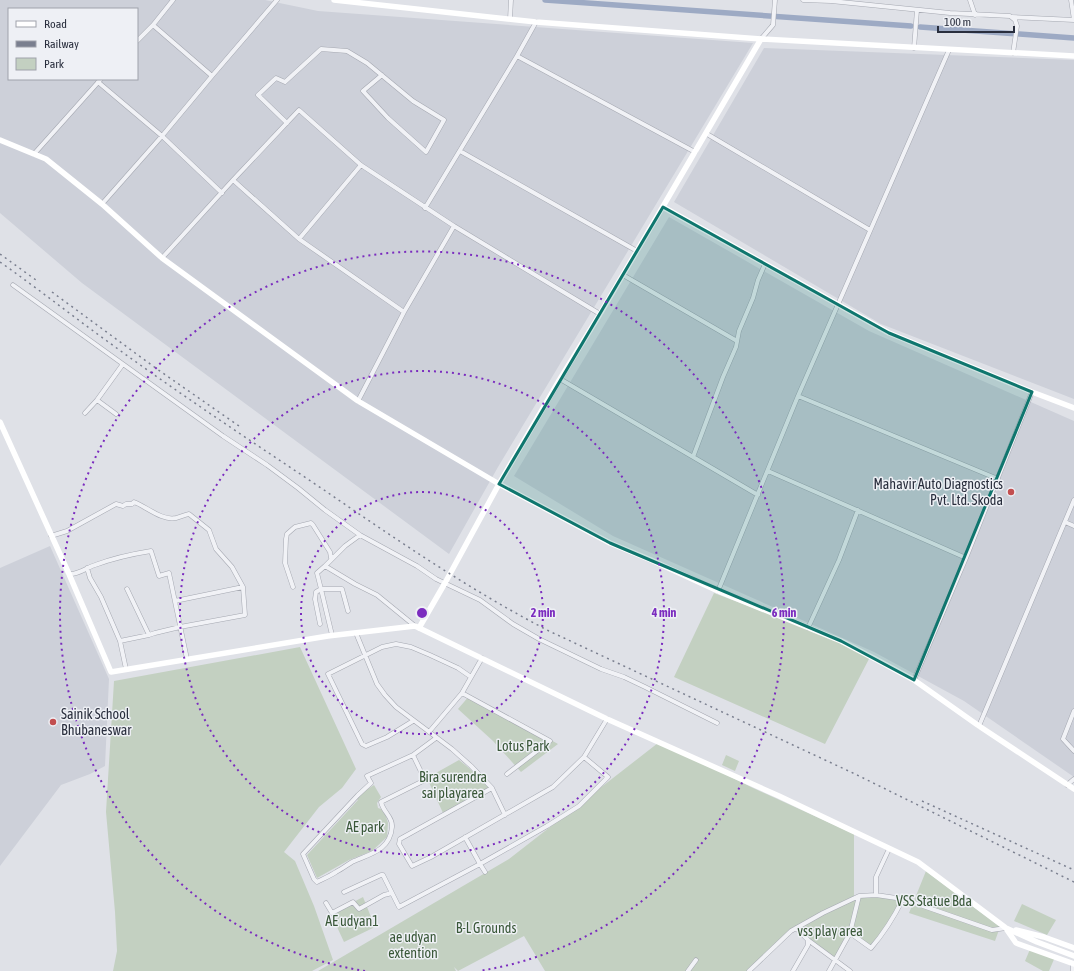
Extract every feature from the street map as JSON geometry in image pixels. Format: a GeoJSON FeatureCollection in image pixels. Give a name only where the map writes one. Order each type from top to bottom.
{"type":"FeatureCollection","features":[{"type":"Feature","properties":{"kind":"street"},"geometry":{"type":"LineString","coordinates":[[138,40],[153,25],[173,0]]}},
{"type":"Feature","properties":{"kind":"street"},"geometry":{"type":"LineString","coordinates":[[102,204],[162,136],[277,0]]}},
{"type":"Feature","properties":{"kind":"street"},"geometry":{"type":"LineString","coordinates":[[334,0],[536,22],[761,39],[1074,56]]}},
{"type":"Feature","properties":{"kind":"street"},"geometry":{"type":"LineString","coordinates":[[510,19],[511,0]]}},
{"type":"Feature","properties":{"kind":"street"},"geometry":{"type":"LineString","coordinates":[[417,627],[445,583],[498,484],[600,314],[694,152],[707,134],[761,39],[773,25],[775,0]]}},
{"type":"Feature","properties":{"kind":"street"},"geometry":{"type":"LineString","coordinates":[[803,0],[832,0],[975,15],[1000,15],[1074,20],[1071,0]]}},
{"type":"Feature","properties":{"kind":"street"},"geometry":{"type":"LineString","coordinates":[[970,0],[975,15]]}},
{"type":"Feature","properties":{"kind":"street"},"geometry":{"type":"LineString","coordinates":[[914,48],[917,10]]}},
{"type":"Feature","properties":{"kind":"street"},"geometry":{"type":"LineString","coordinates":[[1012,17],[1015,20],[1016,26],[1014,53]]}},
{"type":"Feature","properties":{"kind":"street"},"geometry":{"type":"LineString","coordinates":[[425,208],[536,22]]}},
{"type":"Feature","properties":{"kind":"street"},"geometry":{"type":"LineString","coordinates":[[153,25],[212,76]]}},
{"type":"Feature","properties":{"kind":"street"},"geometry":{"type":"LineString","coordinates":[[287,123],[258,95],[276,78],[285,82],[321,49],[347,51],[367,63],[382,75],[413,101],[444,120],[426,152],[388,118],[363,91],[382,75]]}},
{"type":"Feature","properties":{"kind":"street"},"geometry":{"type":"LineString","coordinates":[[718,591],[798,396],[950,50]]}},
{"type":"Feature","properties":{"kind":"street"},"geometry":{"type":"LineString","coordinates":[[516,56],[694,152]]}},
{"type":"Feature","properties":{"kind":"street"},"geometry":{"type":"LineString","coordinates":[[34,154],[100,81],[162,136],[222,193]]}},
{"type":"Feature","properties":{"kind":"street"},"geometry":{"type":"LineString","coordinates":[[162,258],[299,110],[361,165],[425,208],[600,314]]}},
{"type":"Feature","properties":{"kind":"street"},"geometry":{"type":"LineString","coordinates":[[707,134],[870,230]]}},
{"type":"Feature","properties":{"kind":"street"},"geometry":{"type":"LineString","coordinates":[[0,140],[46,159],[102,204],[162,258],[358,401],[498,484],[610,543],[718,591],[841,641],[914,680],[979,726],[1074,789]]}},
{"type":"Feature","properties":{"kind":"street"},"geometry":{"type":"LineString","coordinates":[[460,151],[637,251]]}},
{"type":"Feature","properties":{"kind":"street"},"geometry":{"type":"LineString","coordinates":[[299,239],[361,165]]}},
{"type":"Feature","properties":{"kind":"street"},"geometry":{"type":"LineString","coordinates":[[233,180],[299,239],[404,312]]}},
{"type":"Feature","properties":{"kind":"street"},"geometry":{"type":"LineString","coordinates":[[663,207],[889,333],[1074,408]]}},
{"type":"Feature","properties":{"kind":"street"},"geometry":{"type":"LineString","coordinates":[[358,401],[404,312],[454,226]]}},
{"type":"Feature","properties":{"kind":"street"},"geometry":{"type":"LineString","coordinates":[[693,457],[765,264]]}},
{"type":"Feature","properties":{"kind":"street"},"geometry":{"type":"LineString","coordinates":[[623,275],[737,341]]}},
{"type":"Feature","properties":{"kind":"street"},"geometry":{"type":"LineString","coordinates":[[13,285],[223,436],[268,465],[325,510],[360,535],[445,583],[480,600],[513,624],[539,639],[601,669],[624,677],[717,722]]}},
{"type":"Feature","properties":{"kind":"street"},"geometry":{"type":"LineString","coordinates":[[85,413],[97,400],[123,364]]}},
{"type":"Feature","properties":{"kind":"street"},"geometry":{"type":"LineString","coordinates":[[560,379],[758,495]]}},
{"type":"Feature","properties":{"kind":"street"},"geometry":{"type":"LineString","coordinates":[[914,680],[966,558],[1032,392]]}},
{"type":"Feature","properties":{"kind":"street"},"geometry":{"type":"LineString","coordinates":[[798,396],[998,479]]}},
{"type":"Feature","properties":{"kind":"street"},"geometry":{"type":"LineString","coordinates":[[97,400],[116,414]]}},
{"type":"Feature","properties":{"kind":"street"},"geometry":{"type":"LineString","coordinates":[[0,422],[69,574],[111,672],[332,635],[417,627]]}},
{"type":"Feature","properties":{"kind":"street"},"geometry":{"type":"LineString","coordinates":[[768,471],[966,558]]}},
{"type":"Feature","properties":{"kind":"street"},"geometry":{"type":"LineString","coordinates":[[979,726],[1074,501]]}},
{"type":"Feature","properties":{"kind":"street"},"geometry":{"type":"LineString","coordinates":[[51,536],[67,531],[116,504],[123,506],[134,502],[154,513],[169,518],[176,518],[189,514],[209,530],[216,548],[232,568],[243,587],[245,615],[155,632],[149,635],[120,641]]}},
{"type":"Feature","properties":{"kind":"street"},"geometry":{"type":"LineString","coordinates":[[808,628],[840,560],[858,510]]}},
{"type":"Feature","properties":{"kind":"street"},"geometry":{"type":"LineString","coordinates":[[1065,522],[1074,526]]}},
{"type":"Feature","properties":{"kind":"street"},"geometry":{"type":"LineString","coordinates":[[293,587],[284,556],[287,534],[295,527],[311,523],[330,552],[331,558]]}},
{"type":"Feature","properties":{"kind":"street"},"geometry":{"type":"LineString","coordinates":[[332,635],[318,573],[331,558],[360,535]]}},
{"type":"Feature","properties":{"kind":"street"},"geometry":{"type":"LineString","coordinates":[[69,574],[75,574],[87,568],[117,558],[151,551],[159,576],[169,573],[176,600],[187,659]]}},
{"type":"Feature","properties":{"kind":"street"},"geometry":{"type":"LineString","coordinates":[[325,566],[377,595],[417,627],[607,719],[779,796],[918,862],[1006,928],[1048,947],[1074,956]]}},
{"type":"Feature","properties":{"kind":"street"},"geometry":{"type":"LineString","coordinates":[[87,568],[90,578],[101,597],[120,641],[126,669]]}},
{"type":"Feature","properties":{"kind":"street"},"geometry":{"type":"LineString","coordinates":[[346,579],[342,589],[348,610]]}},
{"type":"Feature","properties":{"kind":"street"},"geometry":{"type":"LineString","coordinates":[[176,600],[243,587]]}},
{"type":"Feature","properties":{"kind":"street"},"geometry":{"type":"LineString","coordinates":[[127,589],[149,635]]}},
{"type":"Feature","properties":{"kind":"street"},"geometry":{"type":"LineString","coordinates":[[320,624],[315,599],[316,592],[321,590],[342,589]]}},
{"type":"Feature","properties":{"kind":"street"},"geometry":{"type":"LineString","coordinates":[[356,633],[377,684],[385,696],[413,721],[471,766],[492,788],[505,815]]}},
{"type":"Feature","properties":{"kind":"street"},"geometry":{"type":"LineString","coordinates":[[413,721],[387,737],[366,746],[362,744],[328,674],[382,647],[396,644],[411,647],[458,668],[471,677]]}},
{"type":"Feature","properties":{"kind":"street"},"geometry":{"type":"LineString","coordinates":[[429,732],[462,693],[482,658]]}},
{"type":"Feature","properties":{"kind":"street"},"geometry":{"type":"LineString","coordinates":[[462,693],[550,741],[507,774]]}},
{"type":"Feature","properties":{"kind":"street"},"geometry":{"type":"LineString","coordinates":[[1074,711],[1063,739],[1074,751]]}},
{"type":"Feature","properties":{"kind":"street"},"geometry":{"type":"LineString","coordinates":[[492,788],[400,839],[399,844],[412,866],[505,815],[553,786],[584,757],[607,719]]}},
{"type":"Feature","properties":{"kind":"street"},"geometry":{"type":"LineString","coordinates":[[413,755],[425,780],[381,802],[382,808],[391,820],[392,827],[389,839],[374,854],[352,862],[317,882],[314,880],[303,854],[371,783],[367,776],[413,755],[436,738]]}},
{"type":"Feature","properties":{"kind":"street"},"geometry":{"type":"LineString","coordinates":[[344,892],[383,875],[399,907],[480,864],[579,806],[595,792],[608,777],[584,757]]}},
{"type":"Feature","properties":{"kind":"street"},"geometry":{"type":"LineString","coordinates":[[1067,785],[1074,779]]}},
{"type":"Feature","properties":{"kind":"street"},"geometry":{"type":"LineString","coordinates":[[465,837],[485,872]]}},
{"type":"Feature","properties":{"kind":"street"},"geometry":{"type":"LineString","coordinates":[[876,895],[876,877],[889,849]]}},
{"type":"Feature","properties":{"kind":"street"},"geometry":{"type":"LineString","coordinates":[[326,903],[332,913],[353,902],[359,909],[384,895],[392,894]]}},
{"type":"Feature","properties":{"kind":"street"},"geometry":{"type":"LineString","coordinates":[[749,971],[778,942],[796,928],[859,896],[876,895],[903,899],[992,930],[1006,928],[1044,937],[1074,948]]}},
{"type":"Feature","properties":{"kind":"street"},"geometry":{"type":"LineString","coordinates":[[829,971],[850,933],[859,896]]}},
{"type":"Feature","properties":{"kind":"street"},"geometry":{"type":"LineString","coordinates":[[850,933],[871,948],[891,921],[903,899]]}},
{"type":"Feature","properties":{"kind":"street"},"geometry":{"type":"LineString","coordinates":[[796,928],[808,940],[850,971]]}},
{"type":"Feature","properties":{"kind":"street"},"geometry":{"type":"LineString","coordinates":[[1006,928],[1016,943],[1074,964],[1073,971]]}},
{"type":"Feature","properties":{"kind":"street"},"geometry":{"type":"LineString","coordinates":[[793,971],[808,945],[808,940]]}},
{"type":"Feature","properties":{"kind":"street"},"geometry":{"type":"LineString","coordinates":[[688,971],[696,960]]}},
{"type":"Feature","properties":{"kind":"highlighted area"},"geometry":{"type":"Polygon","coordinates":[[[663,207],[889,333],[1032,392],[914,680],[841,641],[610,543],[499,484],[663,207]]]}},
{"type":"Feature","properties":{"kind":"shaded area"},"geometry":{"type":"Polygon","coordinates":[[[0,0],[265,0],[318,11],[753,43],[498,467],[449,554],[82,283],[0,213],[0,0]]]}},
{"type":"Feature","properties":{"kind":"shaded area"},"geometry":{"type":"Polygon","coordinates":[[[764,48],[1074,60],[1074,399],[881,324],[674,202],[764,48]]]}},
{"type":"Feature","properties":{"kind":"shaded area"},"geometry":{"type":"Polygon","coordinates":[[[669,217],[869,331],[1074,421],[1074,777],[964,701],[874,652],[613,536],[514,476],[669,217]]]}},
{"type":"Feature","properties":{"kind":"shaded area","name":"Sainik School Bhubaneswar"},"geometry":{"type":"Polygon","coordinates":[[[50,546],[109,679],[105,766],[90,774],[61,785],[0,866],[0,568],[50,546]]]}},
{"type":"Feature","properties":{"kind":"green space"},"geometry":{"type":"Polygon","coordinates":[[[714,593],[837,640],[870,657],[825,744],[674,677],[714,593]]]}},
{"type":"Feature","properties":{"kind":"green space"},"geometry":{"type":"Polygon","coordinates":[[[300,647],[356,769],[342,788],[319,807],[284,852],[295,861],[314,906],[333,960],[312,971],[113,971],[117,951],[106,812],[114,681],[300,647]]]}},
{"type":"Feature","properties":{"kind":"green space","name":"Lotus Park"},"geometry":{"type":"Polygon","coordinates":[[[470,695],[558,744],[521,772],[493,741],[458,709],[470,695]]]}},
{"type":"Feature","properties":{"kind":"green space"},"geometry":{"type":"Polygon","coordinates":[[[658,743],[854,834],[854,897],[878,895],[903,899],[891,921],[870,948],[850,933],[836,958],[808,939],[796,928],[747,971],[545,971],[524,936],[458,971],[454,967],[456,971],[318,971],[509,859],[658,743]]]}},
{"type":"Feature","properties":{"kind":"green space"},"geometry":{"type":"Polygon","coordinates":[[[726,755],[739,761],[735,771],[722,765],[726,755]]]}},
{"type":"Feature","properties":{"kind":"green space","name":"Bira surendra sai playarea"},"geometry":{"type":"Polygon","coordinates":[[[459,760],[489,788],[443,813],[427,778],[459,760]]]}},
{"type":"Feature","properties":{"kind":"green space","name":"AE park"},"geometry":{"type":"Polygon","coordinates":[[[374,785],[381,797],[377,803],[378,808],[384,810],[388,823],[387,837],[372,851],[349,860],[317,878],[307,855],[358,800],[355,797],[374,785]]]}},
{"type":"Feature","properties":{"kind":"green space","name":"VSS Statue Bda"},"geometry":{"type":"Polygon","coordinates":[[[926,871],[1000,927],[995,941],[909,913],[926,871]]]}},
{"type":"Feature","properties":{"kind":"green space","name":"AE udyan1"},"geometry":{"type":"Polygon","coordinates":[[[363,897],[375,927],[344,942],[331,914],[363,897]]]}},
{"type":"Feature","properties":{"kind":"green space"},"geometry":{"type":"Polygon","coordinates":[[[1022,904],[1056,920],[1047,935],[1014,921],[1022,904]]]}},
{"type":"Feature","properties":{"kind":"green space"},"geometry":{"type":"Polygon","coordinates":[[[1031,947],[1055,957],[1049,971],[1043,971],[1025,961],[1031,947]]]}},
{"type":"Feature","properties":{"kind":"waterway"},"geometry":{"type":"LineString","coordinates":[[545,0],[911,26]]}},
{"type":"Feature","properties":{"kind":"waterway"},"geometry":{"type":"LineString","coordinates":[[920,27],[1074,38]]}},
{"type":"Feature","properties":{"kind":"railway"},"geometry":{"type":"LineString","coordinates":[[0,254],[36,280]]}},
{"type":"Feature","properties":{"kind":"railway"},"geometry":{"type":"LineString","coordinates":[[0,262],[107,341],[188,398],[406,546],[491,599],[549,631],[855,774],[1074,882]]}},
{"type":"Feature","properties":{"kind":"railway"},"geometry":{"type":"LineString","coordinates":[[52,292],[157,369],[239,426]]}},
{"type":"Feature","properties":{"kind":"railway"},"geometry":{"type":"LineString","coordinates":[[922,801],[1074,870]]}},
{"type":"Feature","properties":{"kind":"place","name":"Mahavir Auto Diagnostics Pvt. Ltd. Skoda"},"geometry":{"type":"Point","coordinates":[1011,492]}},
{"type":"Feature","properties":{"kind":"place","name":"Sainik School Bhubaneswar"},"geometry":{"type":"Point","coordinates":[53,722]}},
{"type":"Feature","properties":{"kind":"park label","name":"B-L Grounds"},"geometry":{"type":"Point","coordinates":[486,928]}},
{"type":"Feature","properties":{"kind":"park label","name":"vss play area"},"geometry":{"type":"Point","coordinates":[830,931]}},
{"type":"Feature","properties":{"kind":"park label","name":"ae udyan extention"},"geometry":{"type":"Point","coordinates":[413,946]}}]}
